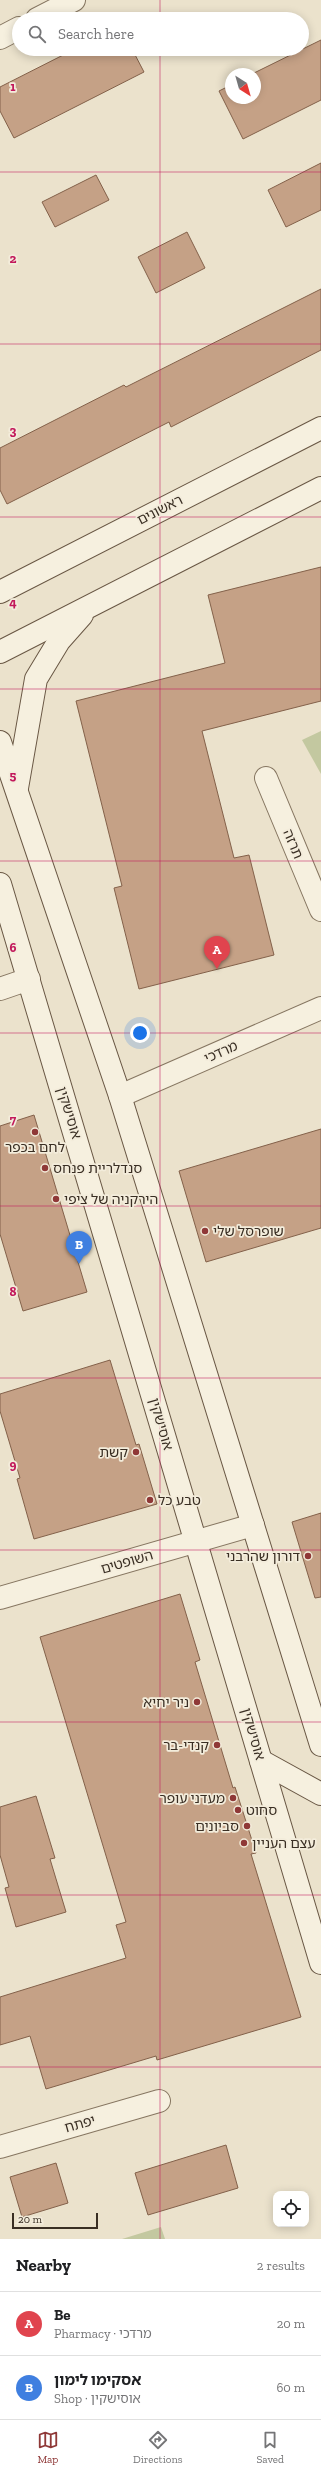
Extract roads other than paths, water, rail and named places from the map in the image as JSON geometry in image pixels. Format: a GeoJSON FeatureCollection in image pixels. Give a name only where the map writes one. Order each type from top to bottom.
{"type":"FeatureCollection","features":[{"type":"Feature","properties":{"kind":"street"},"geometry":{"type":"LineString","coordinates":[[51,12],[74,0]]}},
{"type":"Feature","properties":{"kind":"street"},"geometry":{"type":"LineString","coordinates":[[0,38],[12,32]]}},
{"type":"Feature","properties":{"kind":"street","name":"ראשונים"},"geometry":{"type":"LineString","coordinates":[[0,592],[321,428]]}},
{"type":"Feature","properties":{"kind":"street"},"geometry":{"type":"LineString","coordinates":[[0,652],[321,488]]}},
{"type":"Feature","properties":{"kind":"street"},"geometry":{"type":"LineString","coordinates":[[17,791],[36,679],[59,641],[91,605]]}},
{"type":"Feature","properties":{"kind":"street"},"geometry":{"type":"LineString","coordinates":[[0,742],[120,1096],[321,1744]]}},
{"type":"Feature","properties":{"kind":"street","name":"תרזה"},"geometry":{"type":"LineString","coordinates":[[266,778],[321,910]]}},
{"type":"Feature","properties":{"kind":"street","name":"אוסישקין"},"geometry":{"type":"LineString","coordinates":[[0,884],[321,1963]]}},
{"type":"Feature","properties":{"kind":"street"},"geometry":{"type":"LineString","coordinates":[[0,989],[29,979]]}},
{"type":"Feature","properties":{"kind":"street","name":"מרדכי"},"geometry":{"type":"LineString","coordinates":[[120,1096],[321,1008]]}},
{"type":"Feature","properties":{"kind":"street","name":"השופטים"},"geometry":{"type":"LineString","coordinates":[[0,1598],[253,1525]]}},
{"type":"Feature","properties":{"kind":"street"},"geometry":{"type":"LineString","coordinates":[[261,1761],[321,1794]]}},
{"type":"Feature","properties":{"kind":"street","name":"יפתח"},"geometry":{"type":"LineString","coordinates":[[0,2147],[159,2101]]}},
{"type":"Feature","properties":{"kind":"place","name":"Be"},"geometry":{"type":"Point","coordinates":[217,969]}},
{"type":"Feature","properties":{"kind":"place","name":"לחם בכפר"},"geometry":{"type":"Point","coordinates":[35,1132]}},
{"type":"Feature","properties":{"kind":"place","name":"סנדלריית פנחס"},"geometry":{"type":"Point","coordinates":[45,1168]}},
{"type":"Feature","properties":{"kind":"place","name":"הירקניה של ציפי"},"geometry":{"type":"Point","coordinates":[56,1199]}},
{"type":"Feature","properties":{"kind":"place","name":"שופרסל שלי"},"geometry":{"type":"Point","coordinates":[205,1231]}},
{"type":"Feature","properties":{"kind":"place","name":"אסקימו לימון"},"geometry":{"type":"Point","coordinates":[79,1264]}},
{"type":"Feature","properties":{"kind":"place","name":"קשת"},"geometry":{"type":"Point","coordinates":[136,1452]}},
{"type":"Feature","properties":{"kind":"place","name":"טבע כל"},"geometry":{"type":"Point","coordinates":[150,1500]}},
{"type":"Feature","properties":{"kind":"place","name":"דורון שהרבני"},"geometry":{"type":"Point","coordinates":[308,1556]}},
{"type":"Feature","properties":{"kind":"place","name":"ניר יחיא"},"geometry":{"type":"Point","coordinates":[197,1702]}},
{"type":"Feature","properties":{"kind":"place","name":"קנדי-בר"},"geometry":{"type":"Point","coordinates":[217,1745]}},
{"type":"Feature","properties":{"kind":"place","name":"מעדני עופר"},"geometry":{"type":"Point","coordinates":[233,1798]}},
{"type":"Feature","properties":{"kind":"place","name":"סחוט"},"geometry":{"type":"Point","coordinates":[238,1810]}},
{"type":"Feature","properties":{"kind":"place","name":"סביונים"},"geometry":{"type":"Point","coordinates":[247,1826]}},
{"type":"Feature","properties":{"kind":"place","name":"עצם העניין"},"geometry":{"type":"Point","coordinates":[244,1843]}}]}
